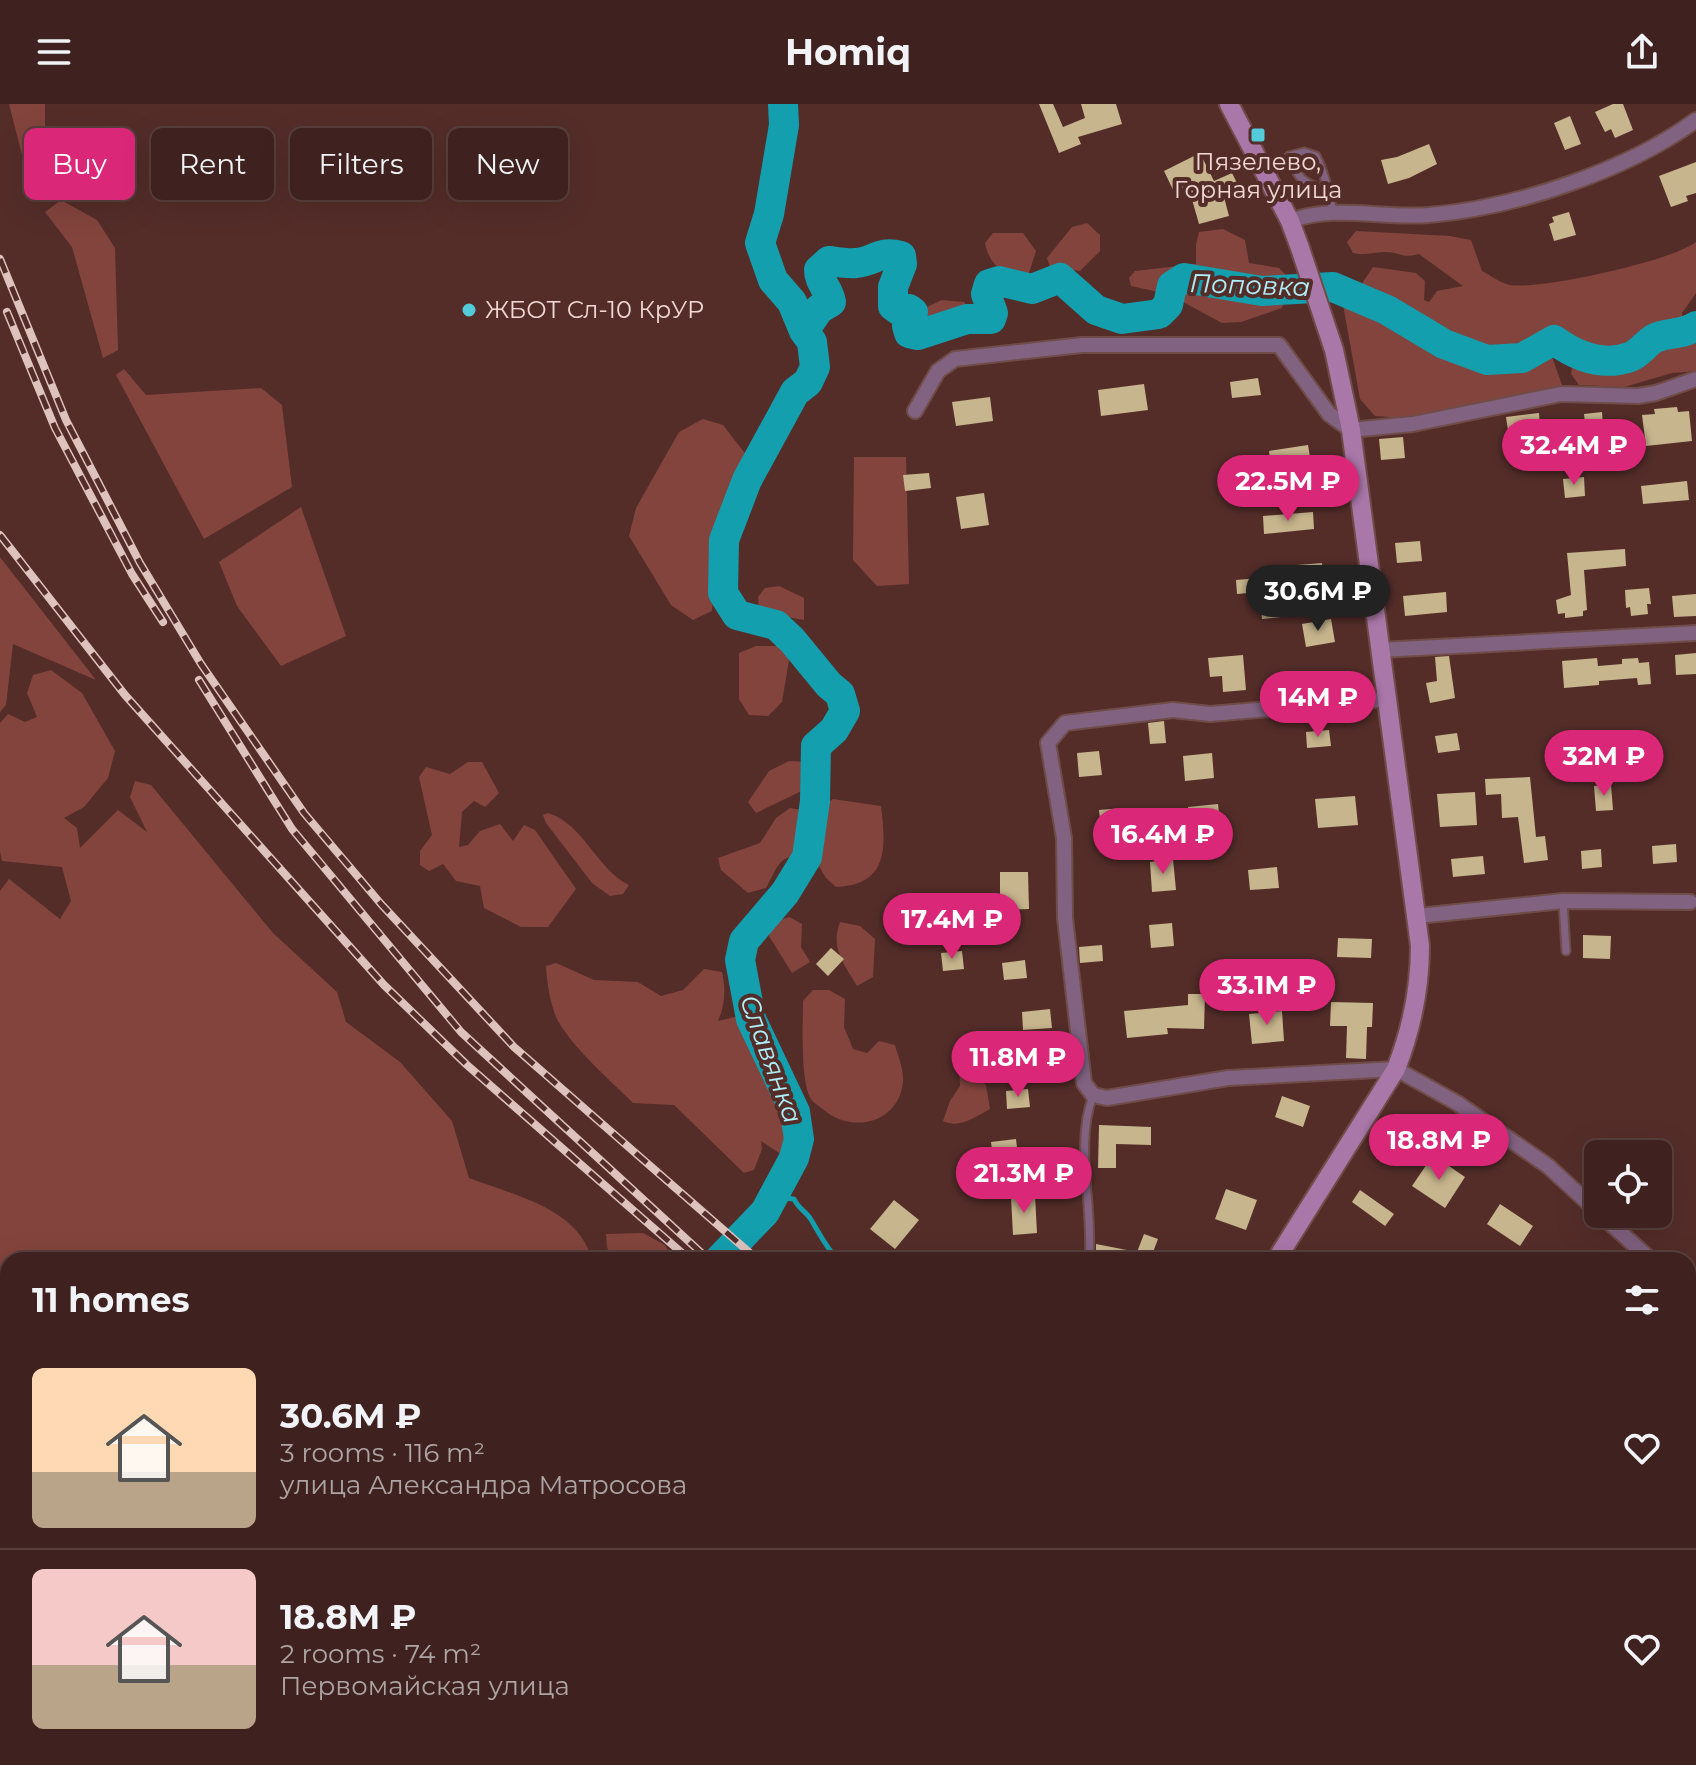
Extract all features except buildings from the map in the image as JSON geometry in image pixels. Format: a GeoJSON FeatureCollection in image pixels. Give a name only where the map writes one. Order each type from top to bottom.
{"type":"FeatureCollection","features":[{"type":"Feature","properties":{"kind":"main road"},"geometry":{"type":"LineString","coordinates":[[1229,104],[1290,221],[1334,350],[1351,430],[1418,916],[1420,976],[1417,1006],[1396,1069],[1281,1252]]}},
{"type":"Feature","properties":{"kind":"street"},"geometry":{"type":"LineString","coordinates":[[1290,221],[1304,215],[1333,212],[1427,215],[1487,207],[1591,176],[1671,138],[1696,120]]}},
{"type":"Feature","properties":{"kind":"street"},"geometry":{"type":"LineString","coordinates":[[915,411],[938,371],[955,359],[1082,345],[1279,345],[1329,414],[1351,430],[1413,424],[1561,394],[1638,396],[1696,379]]}},
{"type":"Feature","properties":{"kind":"street"},"geometry":{"type":"LineString","coordinates":[[1381,650],[1696,633]]}},
{"type":"Feature","properties":{"kind":"street"},"geometry":{"type":"LineString","coordinates":[[1388,699],[1210,714],[1173,710],[1065,723],[1048,743],[1064,838],[1065,918],[1084,1083],[1100,1096],[1228,1078],[1396,1069],[1457,1103],[1548,1166],[1584,1199]]}},
{"type":"Feature","properties":{"kind":"street"},"geometry":{"type":"LineString","coordinates":[[1418,916],[1563,901],[1690,902]]}},
{"type":"Feature","properties":{"kind":"street"},"geometry":{"type":"LineString","coordinates":[[1616,1228],[1642,1252]]}},
{"type":"Feature","properties":{"kind":"lane"},"geometry":{"type":"LineString","coordinates":[[1328,190],[1309,185],[1296,175],[1289,156],[1304,152],[1316,156],[1328,190],[1333,212]]}},
{"type":"Feature","properties":{"kind":"lane"},"geometry":{"type":"LineString","coordinates":[[1563,901],[1566,951]]}},
{"type":"Feature","properties":{"kind":"lane"},"geometry":{"type":"LineString","coordinates":[[1089,1252],[1085,1139],[1089,1107],[1100,1096]]}},
{"type":"Feature","properties":{"kind":"shaded area"},"geometry":{"type":"Polygon","coordinates":[[[9,104],[45,104],[45,128],[24,128],[24,163],[9,104]]]}},
{"type":"Feature","properties":{"kind":"shaded area"},"geometry":{"type":"Polygon","coordinates":[[[61,200],[97,220],[115,248],[118,350],[103,358],[72,247],[45,212],[61,200]]]}},
{"type":"Feature","properties":{"kind":"shaded area"},"geometry":{"type":"Polygon","coordinates":[[[1087,223],[1100,235],[1100,251],[1080,271],[1050,267],[1047,258],[1072,227],[1087,223]]]}},
{"type":"Feature","properties":{"kind":"shaded area"},"geometry":{"type":"Polygon","coordinates":[[[1223,229],[1245,240],[1249,263],[1279,268],[1289,278],[1282,308],[1241,322],[1222,323],[1168,294],[1131,286],[1129,278],[1135,271],[1196,264],[1199,232],[1223,229]]]}},
{"type":"Feature","properties":{"kind":"shaded area"},"geometry":{"type":"Polygon","coordinates":[[[1356,231],[1471,240],[1482,271],[1510,285],[1576,279],[1661,257],[1696,242],[1696,293],[1682,313],[1682,327],[1690,334],[1696,332],[1696,371],[1672,373],[1624,387],[1579,385],[1571,374],[1573,363],[1581,354],[1577,346],[1551,339],[1513,353],[1510,359],[1516,367],[1551,354],[1562,385],[1422,419],[1375,416],[1360,399],[1342,299],[1350,286],[1361,285],[1373,267],[1416,273],[1425,281],[1424,300],[1429,302],[1437,291],[1463,286],[1419,254],[1353,253],[1347,242],[1356,231]]]}},
{"type":"Feature","properties":{"kind":"shaded area"},"geometry":{"type":"Polygon","coordinates":[[[993,233],[1023,233],[1036,251],[1028,276],[1005,271],[995,264],[985,243],[993,233]]]}},
{"type":"Feature","properties":{"kind":"shaded area"},"geometry":{"type":"Polygon","coordinates":[[[942,300],[964,302],[970,311],[968,327],[946,334],[921,331],[916,312],[942,300]]]}},
{"type":"Feature","properties":{"kind":"shaded area"},"geometry":{"type":"Polygon","coordinates":[[[124,369],[146,395],[261,388],[282,405],[292,487],[204,539],[116,375],[124,369]]]}},
{"type":"Feature","properties":{"kind":"shaded area"},"geometry":{"type":"Polygon","coordinates":[[[703,419],[723,425],[747,456],[718,533],[712,611],[693,620],[671,605],[629,536],[636,508],[679,432],[703,419]]]}},
{"type":"Feature","properties":{"kind":"shaded area"},"geometry":{"type":"Polygon","coordinates":[[[854,457],[906,457],[909,584],[877,586],[853,560],[854,457]]]}},
{"type":"Feature","properties":{"kind":"shaded area"},"geometry":{"type":"Polygon","coordinates":[[[301,507],[346,636],[281,666],[237,606],[219,562],[301,507]]]}},
{"type":"Feature","properties":{"kind":"shaded area"},"geometry":{"type":"Polygon","coordinates":[[[0,557],[96,680],[13,644],[6,705],[0,712],[0,557]]]}},
{"type":"Feature","properties":{"kind":"shaded area"},"geometry":{"type":"Polygon","coordinates":[[[779,586],[804,598],[804,620],[759,612],[758,597],[765,588],[779,586]]]}},
{"type":"Feature","properties":{"kind":"shaded area"},"geometry":{"type":"Polygon","coordinates":[[[756,646],[782,646],[789,660],[782,702],[768,716],[749,715],[739,699],[739,653],[756,646]]]}},
{"type":"Feature","properties":{"kind":"shaded area"},"geometry":{"type":"Polygon","coordinates":[[[51,670],[82,693],[115,751],[108,778],[84,807],[64,818],[77,828],[80,848],[118,810],[147,832],[130,797],[135,781],[151,785],[273,933],[337,992],[346,1022],[400,1062],[452,1121],[469,1178],[524,1198],[559,1216],[585,1242],[589,1252],[0,1252],[0,891],[9,879],[60,919],[71,901],[62,867],[2,861],[0,851],[0,723],[8,714],[25,722],[37,717],[27,693],[33,675],[51,670]]]}},
{"type":"Feature","properties":{"kind":"shaded area"},"geometry":{"type":"Polygon","coordinates":[[[789,761],[807,762],[812,786],[756,813],[748,802],[769,771],[789,761]]]}},
{"type":"Feature","properties":{"kind":"shaded area"},"geometry":{"type":"Polygon","coordinates":[[[468,762],[482,762],[499,793],[485,807],[474,801],[462,812],[459,847],[468,845],[480,831],[500,824],[513,841],[524,825],[535,830],[576,889],[548,927],[521,927],[484,908],[480,886],[456,881],[443,864],[429,871],[420,865],[420,851],[432,835],[419,777],[426,767],[450,774],[468,762]]]}},
{"type":"Feature","properties":{"kind":"shaded area"},"geometry":{"type":"Polygon","coordinates":[[[833,799],[881,806],[883,849],[875,871],[866,879],[853,885],[836,887],[826,878],[813,856],[793,856],[778,865],[766,888],[748,893],[721,870],[718,858],[760,843],[776,818],[790,808],[814,812],[833,799]]]}},
{"type":"Feature","properties":{"kind":"shaded area"},"geometry":{"type":"Polygon","coordinates":[[[548,813],[571,826],[608,869],[629,885],[623,894],[610,896],[592,883],[546,823],[543,815],[548,813]]]}},
{"type":"Feature","properties":{"kind":"shaded area"},"geometry":{"type":"Polygon","coordinates":[[[789,917],[802,924],[801,947],[810,962],[792,973],[769,936],[771,923],[789,917]]]}},
{"type":"Feature","properties":{"kind":"shaded area"},"geometry":{"type":"Polygon","coordinates":[[[840,922],[860,926],[875,939],[873,977],[857,986],[838,948],[840,922]]]}},
{"type":"Feature","properties":{"kind":"shaded area"},"geometry":{"type":"Polygon","coordinates":[[[556,963],[594,980],[638,982],[661,996],[683,990],[704,969],[722,972],[724,997],[718,1021],[739,1016],[794,1131],[787,1158],[761,1141],[762,1149],[754,1170],[744,1173],[674,1105],[633,1103],[583,1053],[558,1021],[549,994],[546,966],[556,963]]]}},
{"type":"Feature","properties":{"kind":"shaded area"},"geometry":{"type":"Polygon","coordinates":[[[813,990],[829,990],[845,999],[844,1027],[853,1049],[867,1053],[879,1041],[895,1045],[903,1081],[900,1095],[885,1115],[874,1120],[849,1122],[825,1111],[811,1099],[805,1079],[803,1001],[813,990]]]}},
{"type":"Feature","properties":{"kind":"shaded area"},"geometry":{"type":"Polygon","coordinates":[[[968,1059],[977,1063],[978,1077],[986,1085],[990,1109],[961,1123],[943,1121],[950,1101],[960,1086],[959,1065],[968,1059]]]}},
{"type":"Feature","properties":{"kind":"shaded area"},"geometry":{"type":"Polygon","coordinates":[[[643,1233],[665,1245],[669,1252],[609,1252],[606,1234],[643,1233]]]}},
{"type":"Feature","properties":{"kind":"waterway","name":"Славянка"},"geometry":{"type":"LineString","coordinates":[[727,1252],[765,1212],[794,1158],[799,1139],[795,1112],[751,1019],[740,960],[744,941],[785,893],[807,857],[815,801],[816,746],[834,730],[845,711],[840,694],[792,640],[776,625],[737,615],[723,593],[724,540],[747,480],[795,392],[808,382],[815,367],[812,342],[792,302],[773,280],[760,243],[769,214],[784,125],[783,104]]}},
{"type":"Feature","properties":{"kind":"waterway","name":"Поповка"},"geometry":{"type":"LineString","coordinates":[[804,331],[819,309],[831,302],[819,270],[829,261],[856,263],[887,254],[901,256],[902,264],[893,287],[893,306],[900,311],[909,309],[913,312],[907,326],[909,333],[918,335],[967,319],[991,319],[993,313],[986,294],[989,284],[999,281],[1032,289],[1060,278],[1096,310],[1122,319],[1159,314],[1168,305],[1172,286],[1184,278],[1262,291],[1333,287],[1387,310],[1444,344],[1487,360],[1522,358],[1554,340],[1590,358],[1620,360],[1633,356],[1655,338],[1696,326]]}},
{"type":"Feature","properties":{"kind":"waterway"},"geometry":{"type":"LineString","coordinates":[[773,1197],[794,1199],[831,1252]]}},
{"type":"Feature","properties":{"kind":"railway"},"geometry":{"type":"LineString","coordinates":[[0,259],[66,420],[140,563],[201,664],[304,813],[381,904],[514,1047],[749,1252]]}},
{"type":"Feature","properties":{"kind":"railway"},"geometry":{"type":"LineString","coordinates":[[7,312],[55,428],[132,574],[163,622]]}},
{"type":"Feature","properties":{"kind":"railway"},"geometry":{"type":"LineString","coordinates":[[0,535],[125,695],[384,985],[467,1065],[681,1252]]}},
{"type":"Feature","properties":{"kind":"railway"},"geometry":{"type":"LineString","coordinates":[[199,680],[292,829],[461,1032],[700,1252]]}},
{"type":"Feature","properties":{"kind":"place","name":"Пязелево, Горная улица"},"geometry":{"type":"Point","coordinates":[1258,135]}},
{"type":"Feature","properties":{"kind":"place","name":"ЖБОТ Сл-10 КрУР"},"geometry":{"type":"Point","coordinates":[469,310]}}]}
